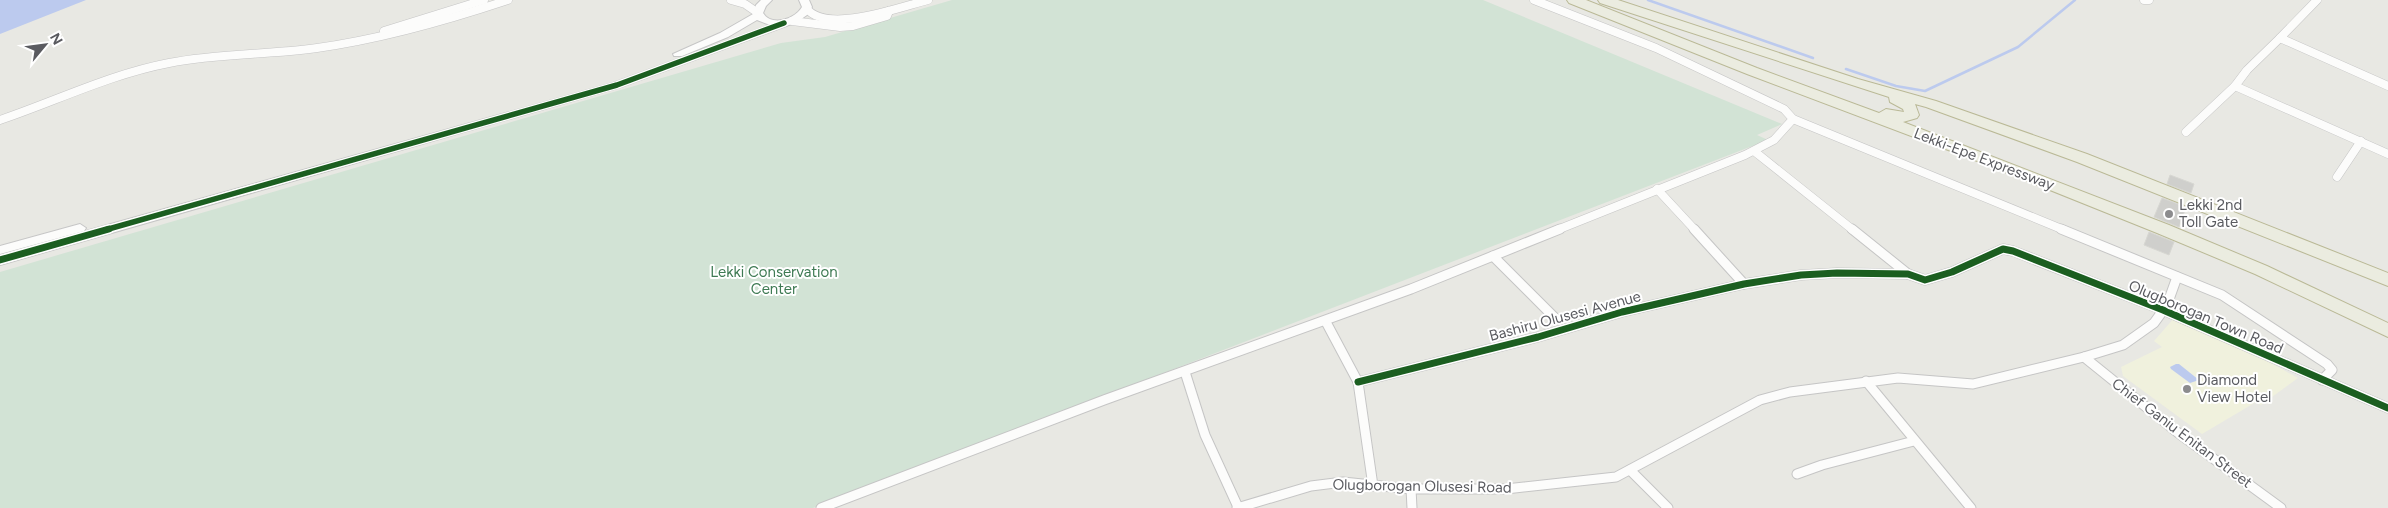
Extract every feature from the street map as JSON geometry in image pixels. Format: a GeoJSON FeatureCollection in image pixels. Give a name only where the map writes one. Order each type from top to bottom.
{"type":"FeatureCollection","features":[{"type":"Feature","properties":{"kind":"highway","name":"Lekki-Epe Expressway"},"geometry":{"type":"LineString","coordinates":[[1574,0],[1819,96],[1985,158],[2163,229],[2261,270],[2388,330]]}},
{"type":"Feature","properties":{"kind":"highway"},"geometry":{"type":"LineString","coordinates":[[1604,0],[1853,82],[1931,104],[2082,158],[2388,280]]}},
{"type":"Feature","properties":{"kind":"highway"},"geometry":{"type":"LineString","coordinates":[[1819,96],[1838,98],[1901,118],[1912,115],[1910,107],[1903,103],[1853,82]]}},
{"type":"Feature","properties":{"kind":"street"},"geometry":{"type":"LineString","coordinates":[[353,41],[484,0]]}},
{"type":"Feature","properties":{"kind":"street"},"geometry":{"type":"LineString","coordinates":[[0,120],[133,71],[166,63],[194,58],[289,51],[353,41],[422,28],[508,0]]}},
{"type":"Feature","properties":{"kind":"street"},"geometry":{"type":"LineString","coordinates":[[731,0],[745,4],[768,22],[788,22],[829,27],[853,26],[886,16],[889,11]]}},
{"type":"Feature","properties":{"kind":"street"},"geometry":{"type":"LineString","coordinates":[[0,250],[616,77],[724,35],[758,14],[761,5],[767,0]]}},
{"type":"Feature","properties":{"kind":"street"},"geometry":{"type":"LineString","coordinates":[[807,4],[812,14],[826,20],[842,21],[928,0]]}},
{"type":"Feature","properties":{"kind":"street"},"geometry":{"type":"LineString","coordinates":[[1534,0],[1656,48],[1776,105],[1794,119],[2222,295],[2322,360],[2332,370],[2322,380]]}},
{"type":"Feature","properties":{"kind":"street"},"geometry":{"type":"LineString","coordinates":[[2186,132],[2235,86],[2246,70],[2317,0]]}},
{"type":"Feature","properties":{"kind":"street"},"geometry":{"type":"LineString","coordinates":[[0,260],[617,85],[800,17],[807,4]]}},
{"type":"Feature","properties":{"kind":"street"},"geometry":{"type":"LineString","coordinates":[[2280,38],[2388,86]]}},
{"type":"Feature","properties":{"kind":"street"},"geometry":{"type":"LineString","coordinates":[[2235,86],[2388,154]]}},
{"type":"Feature","properties":{"kind":"street"},"geometry":{"type":"LineString","coordinates":[[821,508],[918,470],[1326,322],[1493,256],[1754,151],[1774,140],[1794,119]]}},
{"type":"Feature","properties":{"kind":"street"},"geometry":{"type":"LineString","coordinates":[[2337,177],[2361,142]]}},
{"type":"Feature","properties":{"kind":"street"},"geometry":{"type":"LineString","coordinates":[[1754,151],[1908,274]]}},
{"type":"Feature","properties":{"kind":"street"},"geometry":{"type":"LineString","coordinates":[[1657,189],[1744,284]]}},
{"type":"Feature","properties":{"kind":"street","name":"Bashiru Olusesi Avenue"},"geometry":{"type":"LineString","coordinates":[[1358,382],[1546,335],[1622,312],[1744,284],[1801,275],[1868,272],[1908,274],[1925,280],[1952,272],[2003,249],[2013,251]]}},
{"type":"Feature","properties":{"kind":"street","name":"Olugborogan Town Road"},"geometry":{"type":"LineString","coordinates":[[2013,251],[2163,310],[2388,408]]}},
{"type":"Feature","properties":{"kind":"street"},"geometry":{"type":"LineString","coordinates":[[1493,256],[1556,319]]}},
{"type":"Feature","properties":{"kind":"street","name":"Olugborogan Olusesi Road"},"geometry":{"type":"LineString","coordinates":[[1238,508],[1311,486],[1343,482],[1411,489],[1506,489],[1616,477],[1760,400],[1790,392],[1898,378],[1973,384],[2084,357],[2123,345],[2154,323],[2167,305],[2177,277]]}},
{"type":"Feature","properties":{"kind":"street"},"geometry":{"type":"LineString","coordinates":[[1326,322],[1358,382],[1373,486]]}},
{"type":"Feature","properties":{"kind":"street","name":"Chief Ganiu Enitan Street"},"geometry":{"type":"LineString","coordinates":[[2084,357],[2177,432],[2280,508]]}},
{"type":"Feature","properties":{"kind":"street"},"geometry":{"type":"LineString","coordinates":[[1185,372],[1205,435],[1238,508]]}},
{"type":"Feature","properties":{"kind":"street"},"geometry":{"type":"LineString","coordinates":[[1866,381],[1970,508]]}},
{"type":"Feature","properties":{"kind":"street"},"geometry":{"type":"LineString","coordinates":[[1797,474],[1822,465],[1914,441]]}},
{"type":"Feature","properties":{"kind":"street"},"geometry":{"type":"LineString","coordinates":[[1630,470],[1668,508]]}},
{"type":"Feature","properties":{"kind":"street"},"geometry":{"type":"LineString","coordinates":[[1411,489],[1412,508]]}},
{"type":"Feature","properties":{"kind":"shaded area"},"geometry":{"type":"Polygon","coordinates":[[[2175,317],[2238,345],[2298,378],[2261,405],[2256,402],[2202,434],[2123,376],[2121,367],[2162,347],[2154,341],[2175,317]]]}},
{"type":"Feature","properties":{"kind":"green space","name":"Lekki Conservation Center"},"geometry":{"type":"Polygon","coordinates":[[[952,0],[1483,0],[1782,124],[1757,135],[1768,140],[813,508],[0,508],[0,272],[781,43],[825,37],[952,0]]]}},
{"type":"Feature","properties":{"kind":"water"},"geometry":{"type":"Polygon","coordinates":[[[0,0],[86,0],[0,34],[0,0]]]}},
{"type":"Feature","properties":{"kind":"water"},"geometry":{"type":"Polygon","coordinates":[[[2179,364],[2199,380],[2190,383],[2171,369],[2170,367],[2179,364]]]}},
{"type":"Feature","properties":{"kind":"building"},"geometry":{"type":"Polygon","coordinates":[[[2170,175],[2194,184],[2191,193],[2167,184],[2170,175]]]}},
{"type":"Feature","properties":{"kind":"building"},"geometry":{"type":"Polygon","coordinates":[[[2162,198],[2186,207],[2179,227],[2154,217],[2162,198]]]}},
{"type":"Feature","properties":{"kind":"building"},"geometry":{"type":"Polygon","coordinates":[[[2149,232],[2174,242],[2169,255],[2144,245],[2149,232]]]}},
{"type":"Feature","properties":{"kind":"waterway"},"geometry":{"type":"LineString","coordinates":[[1648,0],[1813,58]]}},
{"type":"Feature","properties":{"kind":"waterway"},"geometry":{"type":"LineString","coordinates":[[1846,69],[1896,86],[1925,91],[2018,47],[2075,0]]}},
{"type":"Feature","properties":{"kind":"cycle path"},"geometry":{"type":"LineString","coordinates":[[0,260],[617,85],[784,23]]}},
{"type":"Feature","properties":{"kind":"cycle path"},"geometry":{"type":"LineString","coordinates":[[1358,382],[1538,337],[1622,312],[1744,284],[1801,275],[1837,273],[1908,274],[1925,280],[1952,272],[2003,249],[2013,251],[2163,310],[2388,408]]}},
{"type":"Feature","properties":{"kind":"place","name":"Lekki 2nd Toll Gate"},"geometry":{"type":"Point","coordinates":[2169,214]}},
{"type":"Feature","properties":{"kind":"place","name":"Diamond View Hotel"},"geometry":{"type":"Point","coordinates":[2187,389]}}]}
